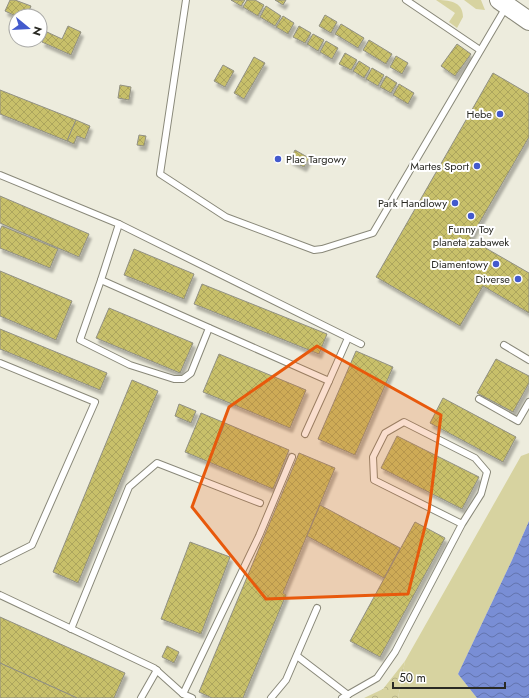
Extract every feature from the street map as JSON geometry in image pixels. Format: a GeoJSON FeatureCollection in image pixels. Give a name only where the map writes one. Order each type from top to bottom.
{"type":"FeatureCollection","features":[{"type":"Feature","properties":{"kind":"street"},"geometry":{"type":"LineString","coordinates":[[507,3],[529,21]]}},
{"type":"Feature","properties":{"kind":"lane"},"geometry":{"type":"LineString","coordinates":[[186,0],[160,174],[226,217],[314,250],[322,249],[373,233],[507,3]]}},
{"type":"Feature","properties":{"kind":"lane"},"geometry":{"type":"LineString","coordinates":[[406,0],[480,50]]}},
{"type":"Feature","properties":{"kind":"lane"},"geometry":{"type":"LineString","coordinates":[[0,175],[119,224],[361,344]]}},
{"type":"Feature","properties":{"kind":"lane"},"geometry":{"type":"LineString","coordinates":[[119,224],[80,340],[130,365],[174,379],[183,379],[191,373],[209,328]]}},
{"type":"Feature","properties":{"kind":"lane"},"geometry":{"type":"LineString","coordinates":[[101,280],[329,381]]}},
{"type":"Feature","properties":{"kind":"lane"},"geometry":{"type":"LineString","coordinates":[[305,434],[348,338]]}},
{"type":"Feature","properties":{"kind":"lane"},"geometry":{"type":"LineString","coordinates":[[504,345],[529,360]]}},
{"type":"Feature","properties":{"kind":"lane"},"geometry":{"type":"LineString","coordinates":[[0,363],[95,402],[32,545],[0,561]]}},
{"type":"Feature","properties":{"kind":"lane"},"geometry":{"type":"LineString","coordinates":[[479,399],[518,421],[529,402]]}},
{"type":"Feature","properties":{"kind":"lane"},"geometry":{"type":"LineString","coordinates":[[296,656],[345,696],[377,678],[395,652],[462,524],[481,494],[488,472],[475,458],[404,422],[385,433],[373,456],[374,480],[462,524]]}},
{"type":"Feature","properties":{"kind":"lane"},"geometry":{"type":"LineString","coordinates":[[184,694],[259,536],[292,457]]}},
{"type":"Feature","properties":{"kind":"lane"},"geometry":{"type":"LineString","coordinates":[[71,629],[129,487],[157,464],[260,503]]}},
{"type":"Feature","properties":{"kind":"lane"},"geometry":{"type":"LineString","coordinates":[[0,595],[157,670],[184,694],[192,698]]}},
{"type":"Feature","properties":{"kind":"lane"},"geometry":{"type":"LineString","coordinates":[[271,698],[286,680],[317,608]]}},
{"type":"Feature","properties":{"kind":"lane"},"geometry":{"type":"LineString","coordinates":[[141,698],[157,670]]}},
{"type":"Feature","properties":{"kind":"highlighted area"},"geometry":{"type":"Polygon","coordinates":[[[317,346],[441,415],[429,511],[408,594],[266,599],[192,507],[229,407],[317,346]]]}},
{"type":"Feature","properties":{"kind":"green space"},"geometry":{"type":"Polygon","coordinates":[[[436,0],[450,1],[458,5],[463,17],[457,28],[449,22],[455,13],[436,0]]]}},
{"type":"Feature","properties":{"kind":"green space"},"geometry":{"type":"Polygon","coordinates":[[[464,0],[481,0],[485,10],[476,9],[464,0]]]}},
{"type":"Feature","properties":{"kind":"green space"},"geometry":{"type":"Polygon","coordinates":[[[529,453],[529,521],[458,674],[477,698],[398,698],[405,661],[521,456],[529,453]]]}},
{"type":"Feature","properties":{"kind":"green space"},"geometry":{"type":"Polygon","coordinates":[[[405,661],[398,698],[364,698],[383,689],[405,661]]]}},
{"type":"Feature","properties":{"kind":"water"},"geometry":{"type":"Polygon","coordinates":[[[529,521],[529,698],[477,698],[458,674],[529,521]]]}},
{"type":"Feature","properties":{"kind":"building"},"geometry":{"type":"Polygon","coordinates":[[[10,0],[15,0],[31,6],[30,8],[8,8],[8,12],[5,11],[10,0]]]}},
{"type":"Feature","properties":{"kind":"building"},"geometry":{"type":"Polygon","coordinates":[[[231,0],[245,0],[241,6],[231,0]]]}},
{"type":"Feature","properties":{"kind":"building"},"geometry":{"type":"Polygon","coordinates":[[[247,0],[255,0],[264,5],[258,16],[243,7],[247,0]]]}},
{"type":"Feature","properties":{"kind":"building"},"geometry":{"type":"Polygon","coordinates":[[[275,0],[286,0],[283,5],[275,0]]]}},
{"type":"Feature","properties":{"kind":"building"},"geometry":{"type":"Polygon","coordinates":[[[266,6],[281,16],[275,26],[260,17],[266,6]]]}},
{"type":"Feature","properties":{"kind":"building"},"geometry":{"type":"Polygon","coordinates":[[[325,15],[337,22],[331,33],[319,26],[325,15]]]}},
{"type":"Feature","properties":{"kind":"building"},"geometry":{"type":"Polygon","coordinates":[[[283,16],[294,23],[288,34],[276,27],[283,16]]]}},
{"type":"Feature","properties":{"kind":"building"},"geometry":{"type":"Polygon","coordinates":[[[341,24],[364,38],[358,48],[335,34],[341,24]]]}},
{"type":"Feature","properties":{"kind":"building"},"geometry":{"type":"Polygon","coordinates":[[[68,26],[81,32],[71,55],[48,45],[48,32],[62,39],[68,26]]]}},
{"type":"Feature","properties":{"kind":"building"},"geometry":{"type":"Polygon","coordinates":[[[299,26],[311,33],[305,43],[293,37],[299,26]]]}},
{"type":"Feature","properties":{"kind":"building"},"geometry":{"type":"Polygon","coordinates":[[[313,34],[324,40],[318,51],[307,44],[313,34]]]}},
{"type":"Feature","properties":{"kind":"building"},"geometry":{"type":"Polygon","coordinates":[[[369,40],[392,54],[386,64],[363,50],[369,40]]]}},
{"type":"Feature","properties":{"kind":"building"},"geometry":{"type":"Polygon","coordinates":[[[326,41],[338,48],[332,59],[320,52],[326,41]]]}},
{"type":"Feature","properties":{"kind":"building"},"geometry":{"type":"Polygon","coordinates":[[[457,44],[471,54],[455,76],[441,66],[457,44]]]}},
{"type":"Feature","properties":{"kind":"building"},"geometry":{"type":"Polygon","coordinates":[[[345,53],[357,60],[351,70],[339,64],[345,53]]]}},
{"type":"Feature","properties":{"kind":"building"},"geometry":{"type":"Polygon","coordinates":[[[396,56],[408,63],[402,74],[390,67],[396,56]]]}},
{"type":"Feature","properties":{"kind":"building"},"geometry":{"type":"Polygon","coordinates":[[[254,57],[265,63],[244,99],[234,93],[254,57]]]}},
{"type":"Feature","properties":{"kind":"building"},"geometry":{"type":"Polygon","coordinates":[[[359,61],[370,68],[364,78],[353,71],[359,61]]]}},
{"type":"Feature","properties":{"kind":"building"},"geometry":{"type":"Polygon","coordinates":[[[223,65],[234,71],[225,87],[214,81],[223,65]]]}},
{"type":"Feature","properties":{"kind":"building"},"geometry":{"type":"Polygon","coordinates":[[[372,68],[384,75],[378,86],[366,79],[372,68]]]}},
{"type":"Feature","properties":{"kind":"building","name":"Park Handlowy"},"geometry":{"type":"Polygon","coordinates":[[[493,73],[529,94],[529,137],[470,239],[529,273],[529,313],[483,286],[460,326],[376,277],[493,73]]]}},
{"type":"Feature","properties":{"kind":"building"},"geometry":{"type":"Polygon","coordinates":[[[386,76],[397,83],[391,93],[380,87],[386,76]]]}},
{"type":"Feature","properties":{"kind":"building"},"geometry":{"type":"Polygon","coordinates":[[[399,84],[414,93],[408,104],[393,95],[399,84]]]}},
{"type":"Feature","properties":{"kind":"building"},"geometry":{"type":"Polygon","coordinates":[[[120,85],[131,87],[129,100],[118,98],[120,85]]]}},
{"type":"Feature","properties":{"kind":"building"},"geometry":{"type":"Polygon","coordinates":[[[0,90],[76,120],[67,141],[0,114],[0,90]]]}},
{"type":"Feature","properties":{"kind":"building"},"geometry":{"type":"Polygon","coordinates":[[[76,120],[90,126],[85,139],[77,136],[74,144],[67,141],[76,120]]]}},
{"type":"Feature","properties":{"kind":"building"},"geometry":{"type":"Polygon","coordinates":[[[139,135],[146,136],[144,146],[137,145],[139,135]]]}},
{"type":"Feature","properties":{"kind":"building"},"geometry":{"type":"Polygon","coordinates":[[[295,150],[309,158],[304,167],[290,160],[295,150]]]}},
{"type":"Feature","properties":{"kind":"building"},"geometry":{"type":"Polygon","coordinates":[[[0,196],[89,234],[79,257],[0,223],[0,196]]]}},
{"type":"Feature","properties":{"kind":"building"},"geometry":{"type":"Polygon","coordinates":[[[2,226],[58,249],[50,268],[0,248],[0,230],[2,226]]]}},
{"type":"Feature","properties":{"kind":"building"},"geometry":{"type":"Polygon","coordinates":[[[134,249],[194,274],[184,299],[124,275],[134,249]]]}},
{"type":"Feature","properties":{"kind":"building"},"geometry":{"type":"Polygon","coordinates":[[[0,271],[72,301],[56,340],[0,316],[0,271]]]}},
{"type":"Feature","properties":{"kind":"building"},"geometry":{"type":"Polygon","coordinates":[[[202,284],[327,334],[319,354],[194,304],[202,284]]]}},
{"type":"Feature","properties":{"kind":"building"},"geometry":{"type":"Polygon","coordinates":[[[109,308],[193,343],[180,373],[96,338],[109,308]]]}},
{"type":"Feature","properties":{"kind":"building"},"geometry":{"type":"Polygon","coordinates":[[[0,329],[107,373],[100,390],[0,349],[0,329]]]}},
{"type":"Feature","properties":{"kind":"building"},"geometry":{"type":"Polygon","coordinates":[[[356,351],[393,367],[355,455],[318,439],[356,351]]]}},
{"type":"Feature","properties":{"kind":"building"},"geometry":{"type":"Polygon","coordinates":[[[219,354],[306,390],[290,428],[203,392],[219,354]]]}},
{"type":"Feature","properties":{"kind":"building"},"geometry":{"type":"Polygon","coordinates":[[[496,359],[529,376],[529,383],[513,412],[477,393],[496,359]]]}},
{"type":"Feature","properties":{"kind":"building"},"geometry":{"type":"Polygon","coordinates":[[[132,380],[158,391],[78,583],[53,572],[132,380]]]}},
{"type":"Feature","properties":{"kind":"building"},"geometry":{"type":"Polygon","coordinates":[[[443,398],[516,437],[503,462],[430,423],[443,398]]]}},
{"type":"Feature","properties":{"kind":"building"},"geometry":{"type":"Polygon","coordinates":[[[179,404],[196,411],[191,423],[175,416],[179,404]]]}},
{"type":"Feature","properties":{"kind":"building"},"geometry":{"type":"Polygon","coordinates":[[[201,413],[225,423],[209,462],[185,452],[201,413]]]}},
{"type":"Feature","properties":{"kind":"building"},"geometry":{"type":"Polygon","coordinates":[[[225,423],[289,450],[273,489],[209,462],[225,423]]]}},
{"type":"Feature","properties":{"kind":"building"},"geometry":{"type":"Polygon","coordinates":[[[397,436],[479,477],[462,509],[381,468],[397,436]]]}},
{"type":"Feature","properties":{"kind":"building"},"geometry":{"type":"Polygon","coordinates":[[[299,453],[335,468],[283,593],[286,595],[243,698],[212,698],[199,692],[299,453]]]}},
{"type":"Feature","properties":{"kind":"building"},"geometry":{"type":"Polygon","coordinates":[[[320,505],[400,548],[384,578],[307,536],[320,505]]]}},
{"type":"Feature","properties":{"kind":"building"},"geometry":{"type":"Polygon","coordinates":[[[415,522],[445,538],[380,657],[350,641],[415,522]]]}},
{"type":"Feature","properties":{"kind":"building"},"geometry":{"type":"Polygon","coordinates":[[[190,542],[230,557],[201,634],[161,619],[190,542]]]}},
{"type":"Feature","properties":{"kind":"building"},"geometry":{"type":"Polygon","coordinates":[[[0,617],[125,673],[114,698],[77,698],[0,663],[0,617]]]}},
{"type":"Feature","properties":{"kind":"building"},"geometry":{"type":"Polygon","coordinates":[[[167,646],[179,652],[174,663],[162,657],[167,646]]]}},
{"type":"Feature","properties":{"kind":"building"},"geometry":{"type":"Polygon","coordinates":[[[0,663],[77,698],[0,698],[0,663]]]}},
{"type":"Feature","properties":{"kind":"place","name":"Hebe"},"geometry":{"type":"Point","coordinates":[500,114]}},
{"type":"Feature","properties":{"kind":"place","name":"Plac Targowy"},"geometry":{"type":"Point","coordinates":[278,159]}},
{"type":"Feature","properties":{"kind":"place","name":"Martes Sport"},"geometry":{"type":"Point","coordinates":[477,166]}},
{"type":"Feature","properties":{"kind":"place","name":"Park Handlowy"},"geometry":{"type":"Point","coordinates":[455,203]}},
{"type":"Feature","properties":{"kind":"place","name":"Funny Toy planeta zabawek"},"geometry":{"type":"Point","coordinates":[471,216]}},
{"type":"Feature","properties":{"kind":"place","name":"Diamentowy"},"geometry":{"type":"Point","coordinates":[496,264]}},
{"type":"Feature","properties":{"kind":"place","name":"Diverse"},"geometry":{"type":"Point","coordinates":[518,279]}}]}
